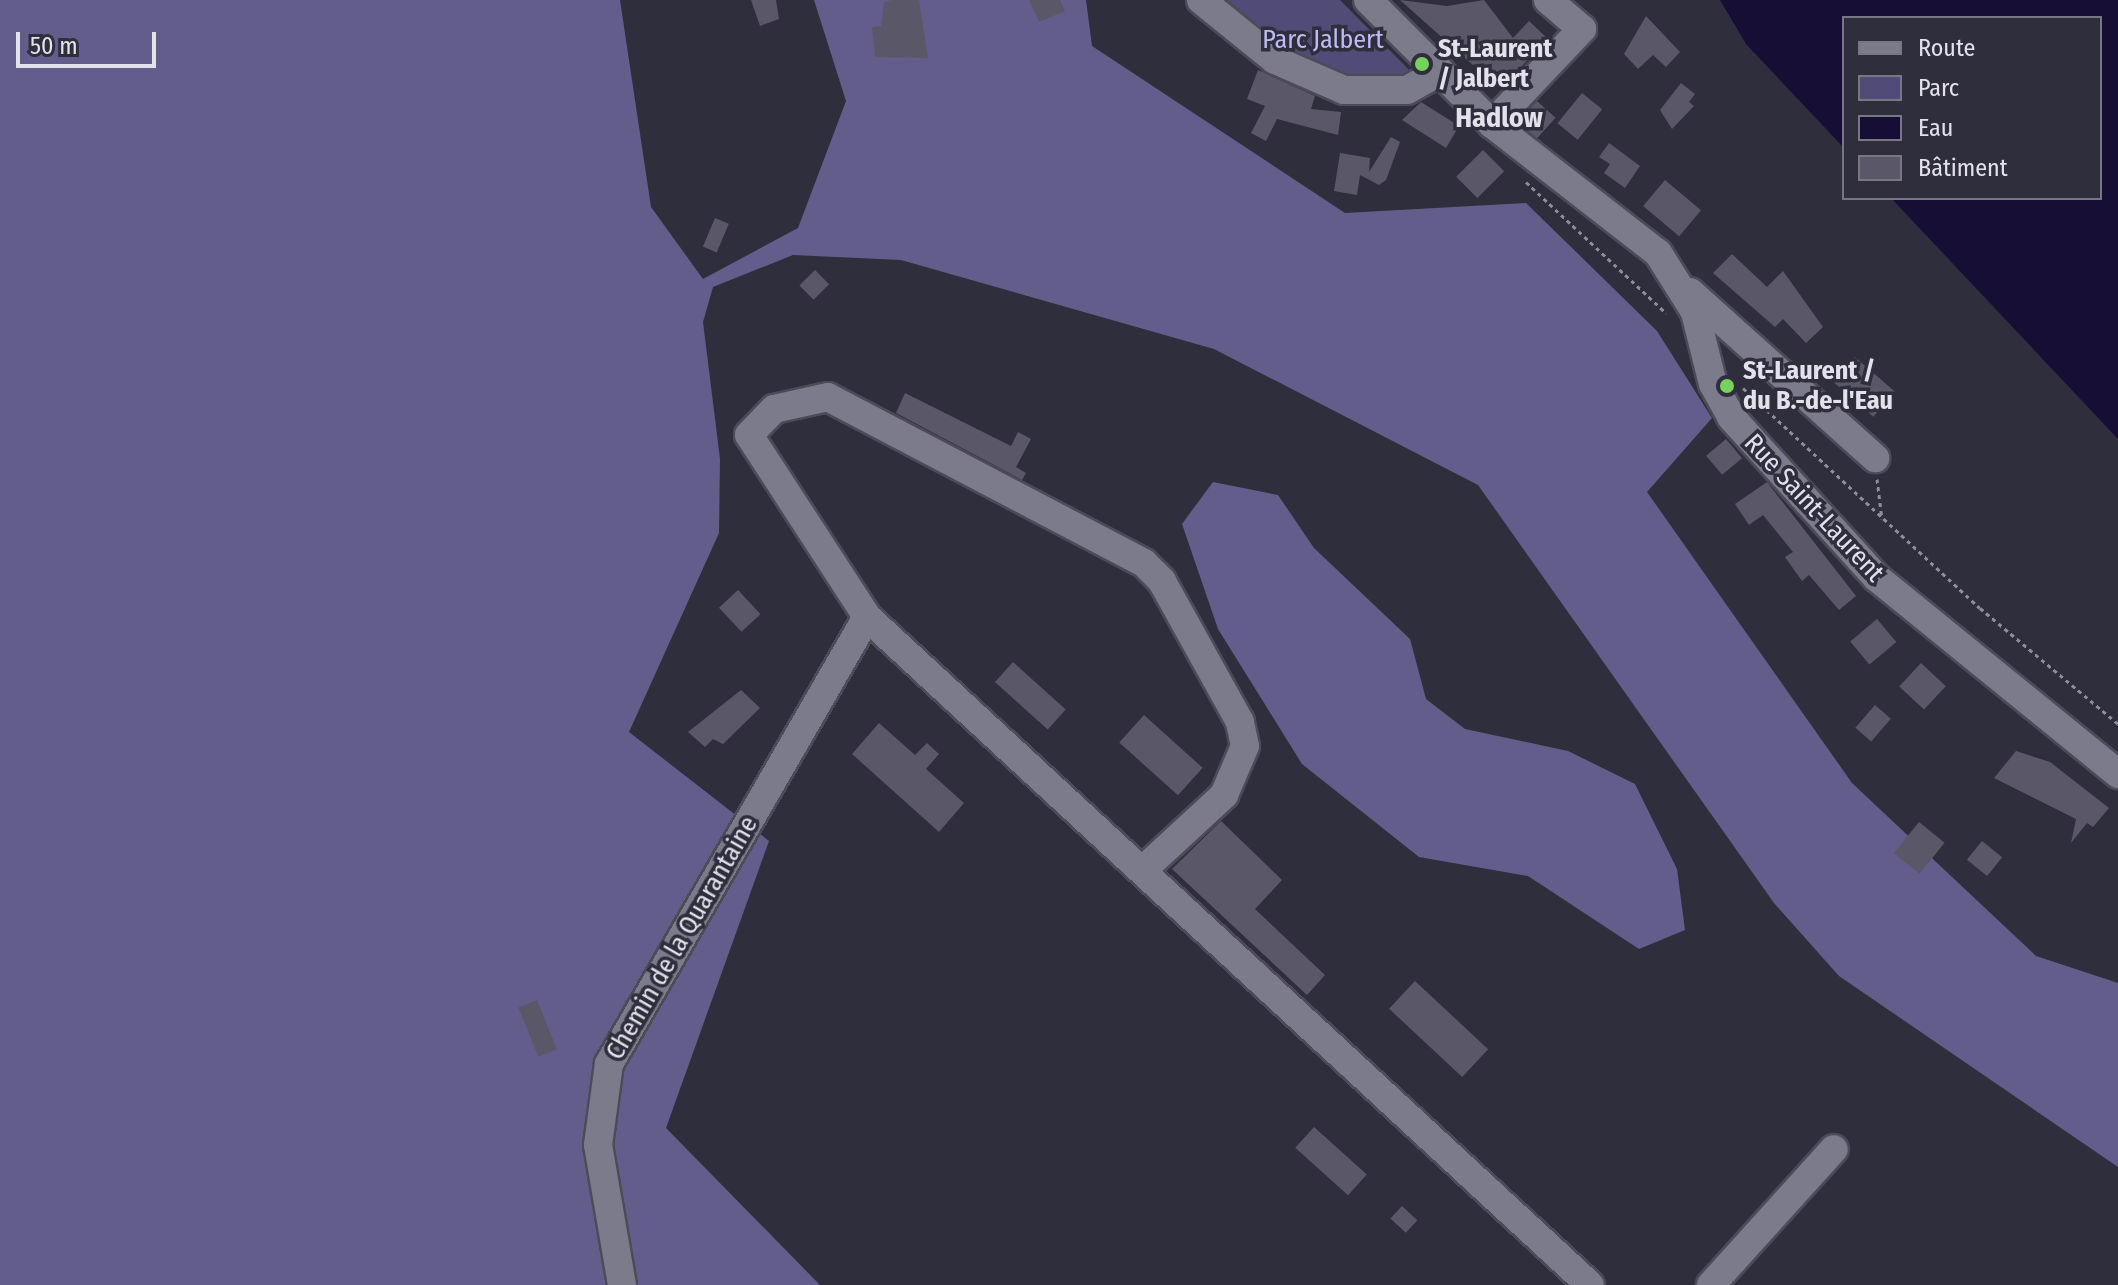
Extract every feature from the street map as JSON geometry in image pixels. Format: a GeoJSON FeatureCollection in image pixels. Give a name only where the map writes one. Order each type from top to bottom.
{"type":"FeatureCollection","features":[{"type":"Feature","properties":{"kind":"street"},"geometry":{"type":"LineString","coordinates":[[1201,0],[1275,60],[1344,90],[1407,90],[1440,72]]}},
{"type":"Feature","properties":{"kind":"street","name":"Rue Saint-Laurent"},"geometry":{"type":"LineString","coordinates":[[1368,0],[1492,124],[1639,234],[1683,286],[1721,401],[1772,467],[1877,578],[2118,774]]}},
{"type":"Feature","properties":{"kind":"street"},"geometry":{"type":"LineString","coordinates":[[1492,124],[1582,29],[1548,0]]}},
{"type":"Feature","properties":{"kind":"street"},"geometry":{"type":"LineString","coordinates":[[1683,286],[1875,458]]}},
{"type":"Feature","properties":{"kind":"street"},"geometry":{"type":"LineString","coordinates":[[1145,868],[1224,795],[1245,746],[1240,722],[1162,581],[1144,563],[828,397],[794,400],[749,435],[867,617],[1145,868],[1590,1285]]}},
{"type":"Feature","properties":{"kind":"street","name":"Chemin de la Quarantaine"},"geometry":{"type":"LineString","coordinates":[[622,1285],[598,1145],[609,1064],[867,617]]}},
{"type":"Feature","properties":{"kind":"street"},"geometry":{"type":"LineString","coordinates":[[1711,1285],[1834,1149]]}},
{"type":"Feature","properties":{"kind":"path"},"geometry":{"type":"LineString","coordinates":[[1875,458],[1882,519]]}},
{"type":"Feature","properties":{"kind":"green space","name":"Parc Jalbert"},"geometry":{"type":"Polygon","coordinates":[[[1201,0],[1340,0],[1423,84],[1344,90],[1201,0]]]}},
{"type":"Feature","properties":{"kind":"shaded area"},"geometry":{"type":"Polygon","coordinates":[[[0,0],[620,0],[651,207],[703,279],[798,228],[846,101],[814,0],[1086,0],[1092,46],[1345,213],[1526,203],[1657,331],[1712,418],[1647,492],[1852,783],[2036,956],[2118,983],[2118,1167],[1839,976],[1774,903],[1478,485],[1214,349],[901,260],[793,255],[713,287],[703,322],[720,459],[719,533],[629,732],[769,841],[666,1128],[820,1285],[0,1285],[0,0]]]}},
{"type":"Feature","properties":{"kind":"shaded area"},"geometry":{"type":"Polygon","coordinates":[[[1213,482],[1278,495],[1314,548],[1410,639],[1426,699],[1465,729],[1568,751],[1635,784],[1677,869],[1685,930],[1639,949],[1528,876],[1419,857],[1302,764],[1218,629],[1182,524],[1213,482]]]}},
{"type":"Feature","properties":{"kind":"water"},"geometry":{"type":"Polygon","coordinates":[[[1720,0],[2118,0],[2118,439],[1893,200],[2102,200],[2102,16],[1842,16],[1842,146],[1746,44],[1720,0]]]}},
{"type":"Feature","properties":{"kind":"building"},"geometry":{"type":"Polygon","coordinates":[[[751,0],[776,0],[779,19],[760,26],[751,0]]]}},
{"type":"Feature","properties":{"kind":"building"},"geometry":{"type":"Polygon","coordinates":[[[919,0],[928,58],[875,57],[872,27],[881,26],[884,2],[919,0]]]}},
{"type":"Feature","properties":{"kind":"building"},"geometry":{"type":"Polygon","coordinates":[[[1029,0],[1060,0],[1065,11],[1039,22],[1029,0]]]}},
{"type":"Feature","properties":{"kind":"building"},"geometry":{"type":"Polygon","coordinates":[[[1400,0],[1447,6],[1484,0],[1513,38],[1529,21],[1547,38],[1501,90],[1400,0]]]}},
{"type":"Feature","properties":{"kind":"building"},"geometry":{"type":"Polygon","coordinates":[[[1646,16],[1680,52],[1666,67],[1653,55],[1638,69],[1624,54],[1646,16]]]}},
{"type":"Feature","properties":{"kind":"building"},"geometry":{"type":"Polygon","coordinates":[[[1258,70],[1315,96],[1311,109],[1341,112],[1338,135],[1277,119],[1266,141],[1251,133],[1265,106],[1247,99],[1258,70]]]}},
{"type":"Feature","properties":{"kind":"building"},"geometry":{"type":"Polygon","coordinates":[[[1681,83],[1695,94],[1689,102],[1694,106],[1672,129],[1660,110],[1681,83]]]}},
{"type":"Feature","properties":{"kind":"building"},"geometry":{"type":"Polygon","coordinates":[[[1582,93],[1602,109],[1578,140],[1557,123],[1582,93]]]}},
{"type":"Feature","properties":{"kind":"building"},"geometry":{"type":"Polygon","coordinates":[[[1537,101],[1556,118],[1537,139],[1518,122],[1537,101]]]}},
{"type":"Feature","properties":{"kind":"building"},"geometry":{"type":"Polygon","coordinates":[[[1421,102],[1459,126],[1446,148],[1402,120],[1421,102]]]}},
{"type":"Feature","properties":{"kind":"building"},"geometry":{"type":"Polygon","coordinates":[[[1391,137],[1400,142],[1386,180],[1379,185],[1360,175],[1357,195],[1334,191],[1340,153],[1370,158],[1369,172],[1391,137]]]}},
{"type":"Feature","properties":{"kind":"building"},"geometry":{"type":"Polygon","coordinates":[[[1609,143],[1640,166],[1625,188],[1604,173],[1610,164],[1599,157],[1609,143]]]}},
{"type":"Feature","properties":{"kind":"building"},"geometry":{"type":"Polygon","coordinates":[[[1483,150],[1504,171],[1477,198],[1456,177],[1483,150]]]}},
{"type":"Feature","properties":{"kind":"building"},"geometry":{"type":"Polygon","coordinates":[[[1665,180],[1701,210],[1679,236],[1643,206],[1665,180]]]}},
{"type":"Feature","properties":{"kind":"building"},"geometry":{"type":"Polygon","coordinates":[[[715,218],[729,224],[717,252],[703,247],[715,218]]]}},
{"type":"Feature","properties":{"kind":"building"},"geometry":{"type":"Polygon","coordinates":[[[1732,254],[1767,287],[1783,271],[1823,327],[1806,343],[1783,319],[1775,327],[1713,273],[1732,254]]]}},
{"type":"Feature","properties":{"kind":"building"},"geometry":{"type":"Polygon","coordinates":[[[815,270],[829,284],[814,300],[799,286],[815,270]]]}},
{"type":"Feature","properties":{"kind":"building"},"geometry":{"type":"Polygon","coordinates":[[[1855,357],[1895,392],[1873,417],[1833,382],[1855,357]]]}},
{"type":"Feature","properties":{"kind":"building"},"geometry":{"type":"Polygon","coordinates":[[[905,393],[1011,446],[1018,432],[1031,439],[1016,467],[1026,473],[1022,480],[896,413],[905,393]]]}},
{"type":"Feature","properties":{"kind":"building"},"geometry":{"type":"Polygon","coordinates":[[[1726,439],[1742,458],[1722,475],[1706,456],[1726,439]]]}},
{"type":"Feature","properties":{"kind":"building"},"geometry":{"type":"Polygon","coordinates":[[[1767,482],[1856,596],[1839,610],[1809,575],[1802,581],[1785,557],[1793,552],[1763,515],[1749,525],[1735,504],[1767,482]]]}},
{"type":"Feature","properties":{"kind":"building"},"geometry":{"type":"Polygon","coordinates":[[[738,590],[761,614],[741,632],[719,608],[738,590]]]}},
{"type":"Feature","properties":{"kind":"building"},"geometry":{"type":"Polygon","coordinates":[[[1877,619],[1896,642],[1869,664],[1850,641],[1877,619]]]}},
{"type":"Feature","properties":{"kind":"building"},"geometry":{"type":"Polygon","coordinates":[[[1013,662],[1066,710],[1048,730],[995,682],[1013,662]]]}},
{"type":"Feature","properties":{"kind":"building"},"geometry":{"type":"Polygon","coordinates":[[[1921,663],[1946,686],[1924,710],[1899,686],[1921,663]]]}},
{"type":"Feature","properties":{"kind":"building"},"geometry":{"type":"Polygon","coordinates":[[[741,690],[760,708],[723,744],[713,739],[705,747],[688,732],[741,690]]]}},
{"type":"Feature","properties":{"kind":"building"},"geometry":{"type":"Polygon","coordinates":[[[1875,705],[1891,719],[1871,741],[1855,728],[1875,705]]]}},
{"type":"Feature","properties":{"kind":"building"},"geometry":{"type":"Polygon","coordinates":[[[1144,715],[1203,768],[1178,795],[1119,742],[1144,715]]]}},
{"type":"Feature","properties":{"kind":"building"},"geometry":{"type":"Polygon","coordinates":[[[879,723],[915,755],[927,743],[939,754],[926,769],[964,803],[939,832],[852,754],[879,723]]]}},
{"type":"Feature","properties":{"kind":"building"},"geometry":{"type":"Polygon","coordinates":[[[2016,751],[2050,762],[2109,808],[2093,827],[2087,823],[2071,843],[2076,819],[1994,778],[2016,751]]]}},
{"type":"Feature","properties":{"kind":"building"},"geometry":{"type":"Polygon","coordinates":[[[1221,821],[1282,880],[1255,909],[1325,975],[1307,995],[1172,869],[1221,821]]]}},
{"type":"Feature","properties":{"kind":"building"},"geometry":{"type":"Polygon","coordinates":[[[1919,822],[1945,843],[1919,874],[1894,853],[1919,822]]]}},
{"type":"Feature","properties":{"kind":"building"},"geometry":{"type":"Polygon","coordinates":[[[1982,841],[2002,857],[1987,876],[1967,860],[1982,841]]]}},
{"type":"Feature","properties":{"kind":"building"},"geometry":{"type":"Polygon","coordinates":[[[1415,981],[1488,1049],[1462,1077],[1389,1009],[1415,981]]]}},
{"type":"Feature","properties":{"kind":"building"},"geometry":{"type":"Polygon","coordinates":[[[537,1000],[557,1049],[538,1057],[518,1007],[537,1000]]]}},
{"type":"Feature","properties":{"kind":"building"},"geometry":{"type":"Polygon","coordinates":[[[1314,1127],[1367,1175],[1348,1195],[1295,1148],[1314,1127]]]}},
{"type":"Feature","properties":{"kind":"building"},"geometry":{"type":"Polygon","coordinates":[[[1402,1206],[1417,1220],[1406,1233],[1390,1218],[1402,1206]]]}},
{"type":"Feature","properties":{"kind":"place","name":"St-Laurent / Jalbert"},"geometry":{"type":"Point","coordinates":[1422,64]}},
{"type":"Feature","properties":{"kind":"place","name":"St-Laurent / du B.-de-l'Eau"},"geometry":{"type":"Point","coordinates":[1727,386]}},
{"type":"Feature","properties":{"kind":"district","name":"Hadlow"},"geometry":{"type":"Point","coordinates":[1499,118]}}]}
